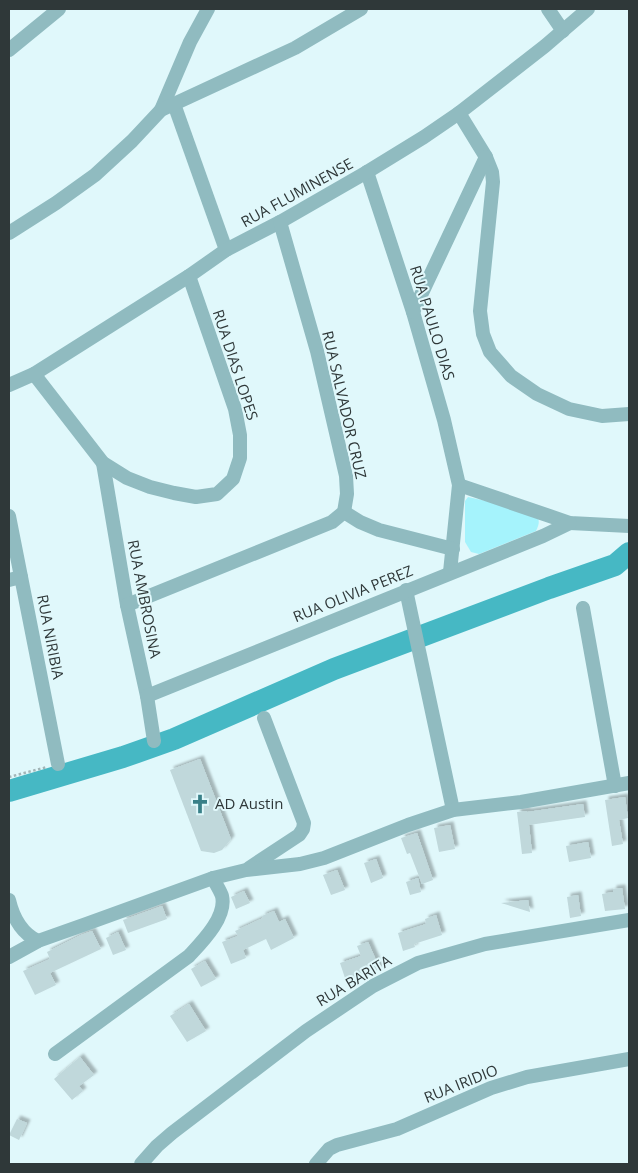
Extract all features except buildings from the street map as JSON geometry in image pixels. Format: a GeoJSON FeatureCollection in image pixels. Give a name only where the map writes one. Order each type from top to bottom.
{"type":"FeatureCollection","features":[{"type":"Feature","properties":{"kind":"street"},"geometry":{"type":"LineString","coordinates":[[9,50],[59,9]]}},
{"type":"Feature","properties":{"kind":"street"},"geometry":{"type":"LineString","coordinates":[[9,233],[95,175],[132,142],[161,110],[190,42],[208,9]]}},
{"type":"Feature","properties":{"kind":"street"},"geometry":{"type":"LineString","coordinates":[[161,110],[296,48],[361,9]]}},
{"type":"Feature","properties":{"kind":"street"},"geometry":{"type":"LineString","coordinates":[[548,9],[563,31]]}},
{"type":"Feature","properties":{"kind":"street","name":"RUA FLUMINENSE"},"geometry":{"type":"LineString","coordinates":[[9,385],[34,374],[189,276],[226,250],[280,222],[424,137],[459,114],[545,46],[588,9]]}},
{"type":"Feature","properties":{"kind":"street"},"geometry":{"type":"LineString","coordinates":[[174,104],[226,250]]}},
{"type":"Feature","properties":{"kind":"street"},"geometry":{"type":"LineString","coordinates":[[459,114],[486,157],[492,172],[493,182],[480,310],[483,334],[490,352],[511,376],[537,394],[569,409],[602,416],[629,414]]}},
{"type":"Feature","properties":{"kind":"street"},"geometry":{"type":"LineString","coordinates":[[413,312],[486,157]]}},
{"type":"Feature","properties":{"kind":"street","name":"RUA PAULO DIAS"},"geometry":{"type":"LineString","coordinates":[[367,172],[413,312],[460,484],[450,572]]}},
{"type":"Feature","properties":{"kind":"street","name":"RUA SALVADOR CRUZ"},"geometry":{"type":"LineString","coordinates":[[280,222],[317,351],[346,476],[348,494],[344,512]]}},
{"type":"Feature","properties":{"kind":"street","name":"RUA DIAS LOPES"},"geometry":{"type":"LineString","coordinates":[[34,374],[103,463],[127,478],[150,487],[196,497],[217,494],[233,479],[240,458],[240,435],[235,409],[189,276]]}},
{"type":"Feature","properties":{"kind":"street","name":"RUA AMBROSINA"},"geometry":{"type":"LineString","coordinates":[[103,463],[127,605],[147,696],[154,741]]}},
{"type":"Feature","properties":{"kind":"street"},"geometry":{"type":"LineString","coordinates":[[460,484],[570,523],[629,526]]}},
{"type":"Feature","properties":{"kind":"street"},"geometry":{"type":"LineString","coordinates":[[127,605],[332,522],[344,512],[360,522],[379,530],[453,549]]}},
{"type":"Feature","properties":{"kind":"street","name":"RUA NIRIBIA"},"geometry":{"type":"LineString","coordinates":[[9,516],[15,578],[58,764]]}},
{"type":"Feature","properties":{"kind":"street","name":"RUA OLIVIA PEREZ"},"geometry":{"type":"LineString","coordinates":[[147,696],[543,536],[570,523]]}},
{"type":"Feature","properties":{"kind":"street"},"geometry":{"type":"LineString","coordinates":[[406,590],[454,810]]}},
{"type":"Feature","properties":{"kind":"street"},"geometry":{"type":"LineString","coordinates":[[583,608],[615,786]]}},
{"type":"Feature","properties":{"kind":"street"},"geometry":{"type":"LineString","coordinates":[[246,870],[299,835],[303,829],[304,822],[264,718]]}},
{"type":"Feature","properties":{"kind":"street"},"geometry":{"type":"LineString","coordinates":[[9,957],[38,940],[213,878],[246,870],[300,864],[324,858],[408,825],[454,810],[521,802],[629,783]]}},
{"type":"Feature","properties":{"kind":"street"},"geometry":{"type":"LineString","coordinates":[[55,1054],[189,956],[206,938],[217,920],[221,908],[222,896],[213,878]]}},
{"type":"Feature","properties":{"kind":"street"},"geometry":{"type":"LineString","coordinates":[[9,900],[18,924],[27,935],[38,940]]}},
{"type":"Feature","properties":{"kind":"street","name":"RUA BARITA"},"geometry":{"type":"LineString","coordinates":[[141,1164],[172,1133],[306,1031],[373,986],[418,963],[485,944],[629,920]]}},
{"type":"Feature","properties":{"kind":"street","name":"RUA IRIDIO"},"geometry":{"type":"LineString","coordinates":[[316,1164],[329,1150],[337,1145],[397,1129],[491,1088],[527,1077],[629,1059]]}},
{"type":"Feature","properties":{"kind":"path"},"geometry":{"type":"LineString","coordinates":[[9,777],[58,764]]}},
{"type":"Feature","properties":{"kind":"shaded area"},"geometry":{"type":"Polygon","coordinates":[[[468,497],[532,511],[538,520],[536,531],[479,554],[471,552],[465,542],[465,501],[468,497]]]}},
{"type":"Feature","properties":{"kind":"waterway"},"geometry":{"type":"LineString","coordinates":[[9,791],[123,757],[174,739],[334,669],[615,565],[629,553]]}},
{"type":"Feature","properties":{"kind":"place","name":"AD Austin"},"geometry":{"type":"Point","coordinates":[200,804]}}]}
